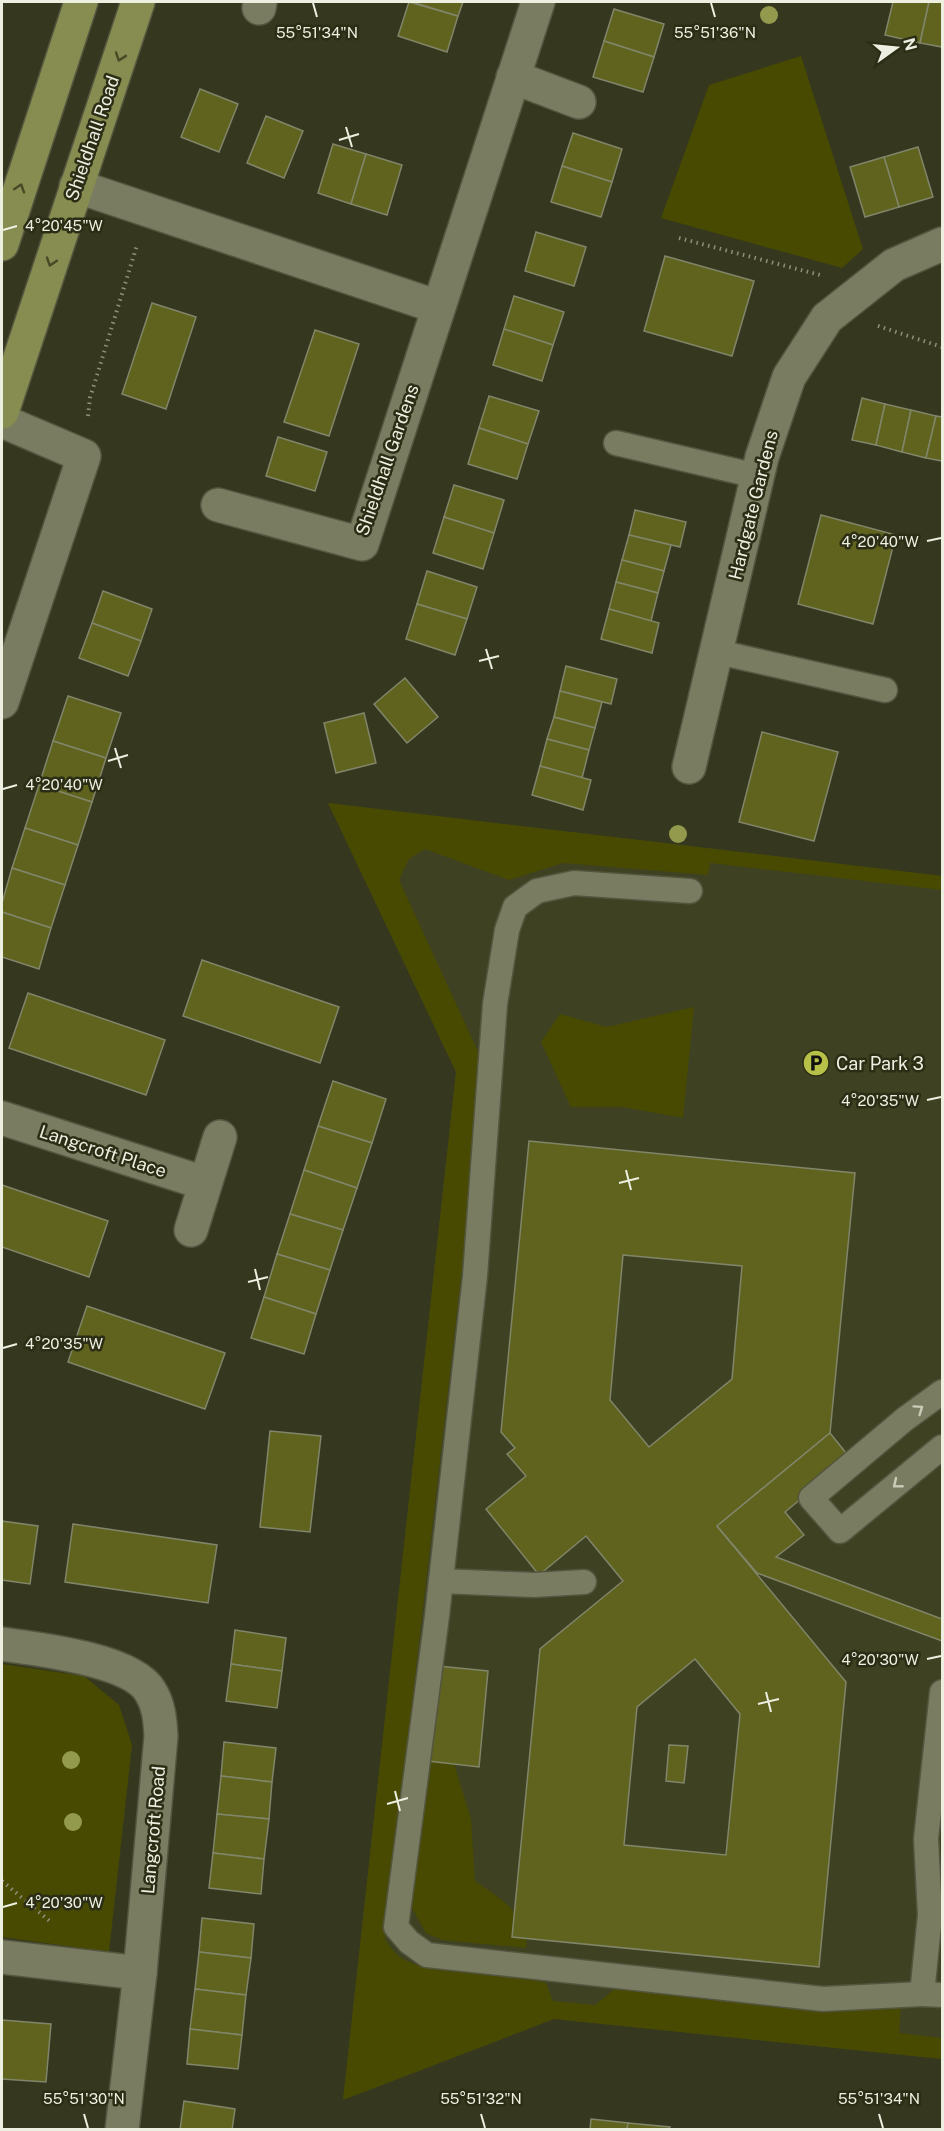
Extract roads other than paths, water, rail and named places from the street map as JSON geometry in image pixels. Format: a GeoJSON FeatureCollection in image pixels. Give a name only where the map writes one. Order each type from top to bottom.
{"type":"FeatureCollection","features":[{"type":"Feature","properties":{"kind":"main road"},"geometry":{"type":"LineString","coordinates":[[2,244],[81,2]]}},
{"type":"Feature","properties":{"kind":"main road","name":"Shieldhall Road"},"geometry":{"type":"LineString","coordinates":[[2,412],[138,2]]}},
{"type":"Feature","properties":{"kind":"street","name":"Shieldhall Gardens"},"geometry":{"type":"LineString","coordinates":[[218,505],[362,544],[538,2]]}},
{"type":"Feature","properties":{"kind":"street"},"geometry":{"type":"LineString","coordinates":[[513,77],[579,102]]}},
{"type":"Feature","properties":{"kind":"street"},"geometry":{"type":"LineString","coordinates":[[76,186],[438,307]]}},
{"type":"Feature","properties":{"kind":"street","name":"Hardgate Gardens"},"geometry":{"type":"LineString","coordinates":[[689,767],[758,476],[789,377],[827,318],[894,265],[942,244]]}},
{"type":"Feature","properties":{"kind":"street"},"geometry":{"type":"LineString","coordinates":[[2,421],[84,456],[2,702]]}},
{"type":"Feature","properties":{"kind":"street","name":"Langcroft Place"},"geometry":{"type":"LineString","coordinates":[[2,1118],[204,1183]]}},
{"type":"Feature","properties":{"kind":"street"},"geometry":{"type":"LineString","coordinates":[[191,1230],[220,1137]]}},
{"type":"Feature","properties":{"kind":"street","name":"Langcroft Road"},"geometry":{"type":"LineString","coordinates":[[2,1644],[70,1654],[119,1668],[149,1689],[159,1711],[161,1736],[140,1973],[122,2130]]}},
{"type":"Feature","properties":{"kind":"street"},"geometry":{"type":"LineString","coordinates":[[2,1957],[140,1973]]}},
{"type":"Feature","properties":{"kind":"lane"},"geometry":{"type":"LineString","coordinates":[[616,443],[758,476]]}},
{"type":"Feature","properties":{"kind":"lane"},"geometry":{"type":"LineString","coordinates":[[718,652],[885,690]]}},
{"type":"Feature","properties":{"kind":"lane"},"geometry":{"type":"LineString","coordinates":[[690,891],[574,883],[537,891],[515,907],[507,930],[495,1004],[475,1276],[441,1581],[396,1927],[409,1942],[427,1955],[823,1999],[932,1994],[930,1915],[935,1888],[926,1839],[942,1692]]}},
{"type":"Feature","properties":{"kind":"lane"},"geometry":{"type":"LineString","coordinates":[[942,1392],[905,1419],[811,1498],[840,1531],[942,1447]]}},
{"type":"Feature","properties":{"kind":"lane"},"geometry":{"type":"LineString","coordinates":[[441,1581],[534,1585],[584,1582]]}},
{"type":"Feature","properties":{"kind":"place","name":"Car Park 3"},"geometry":{"type":"Point","coordinates":[816,1063]}}]}
